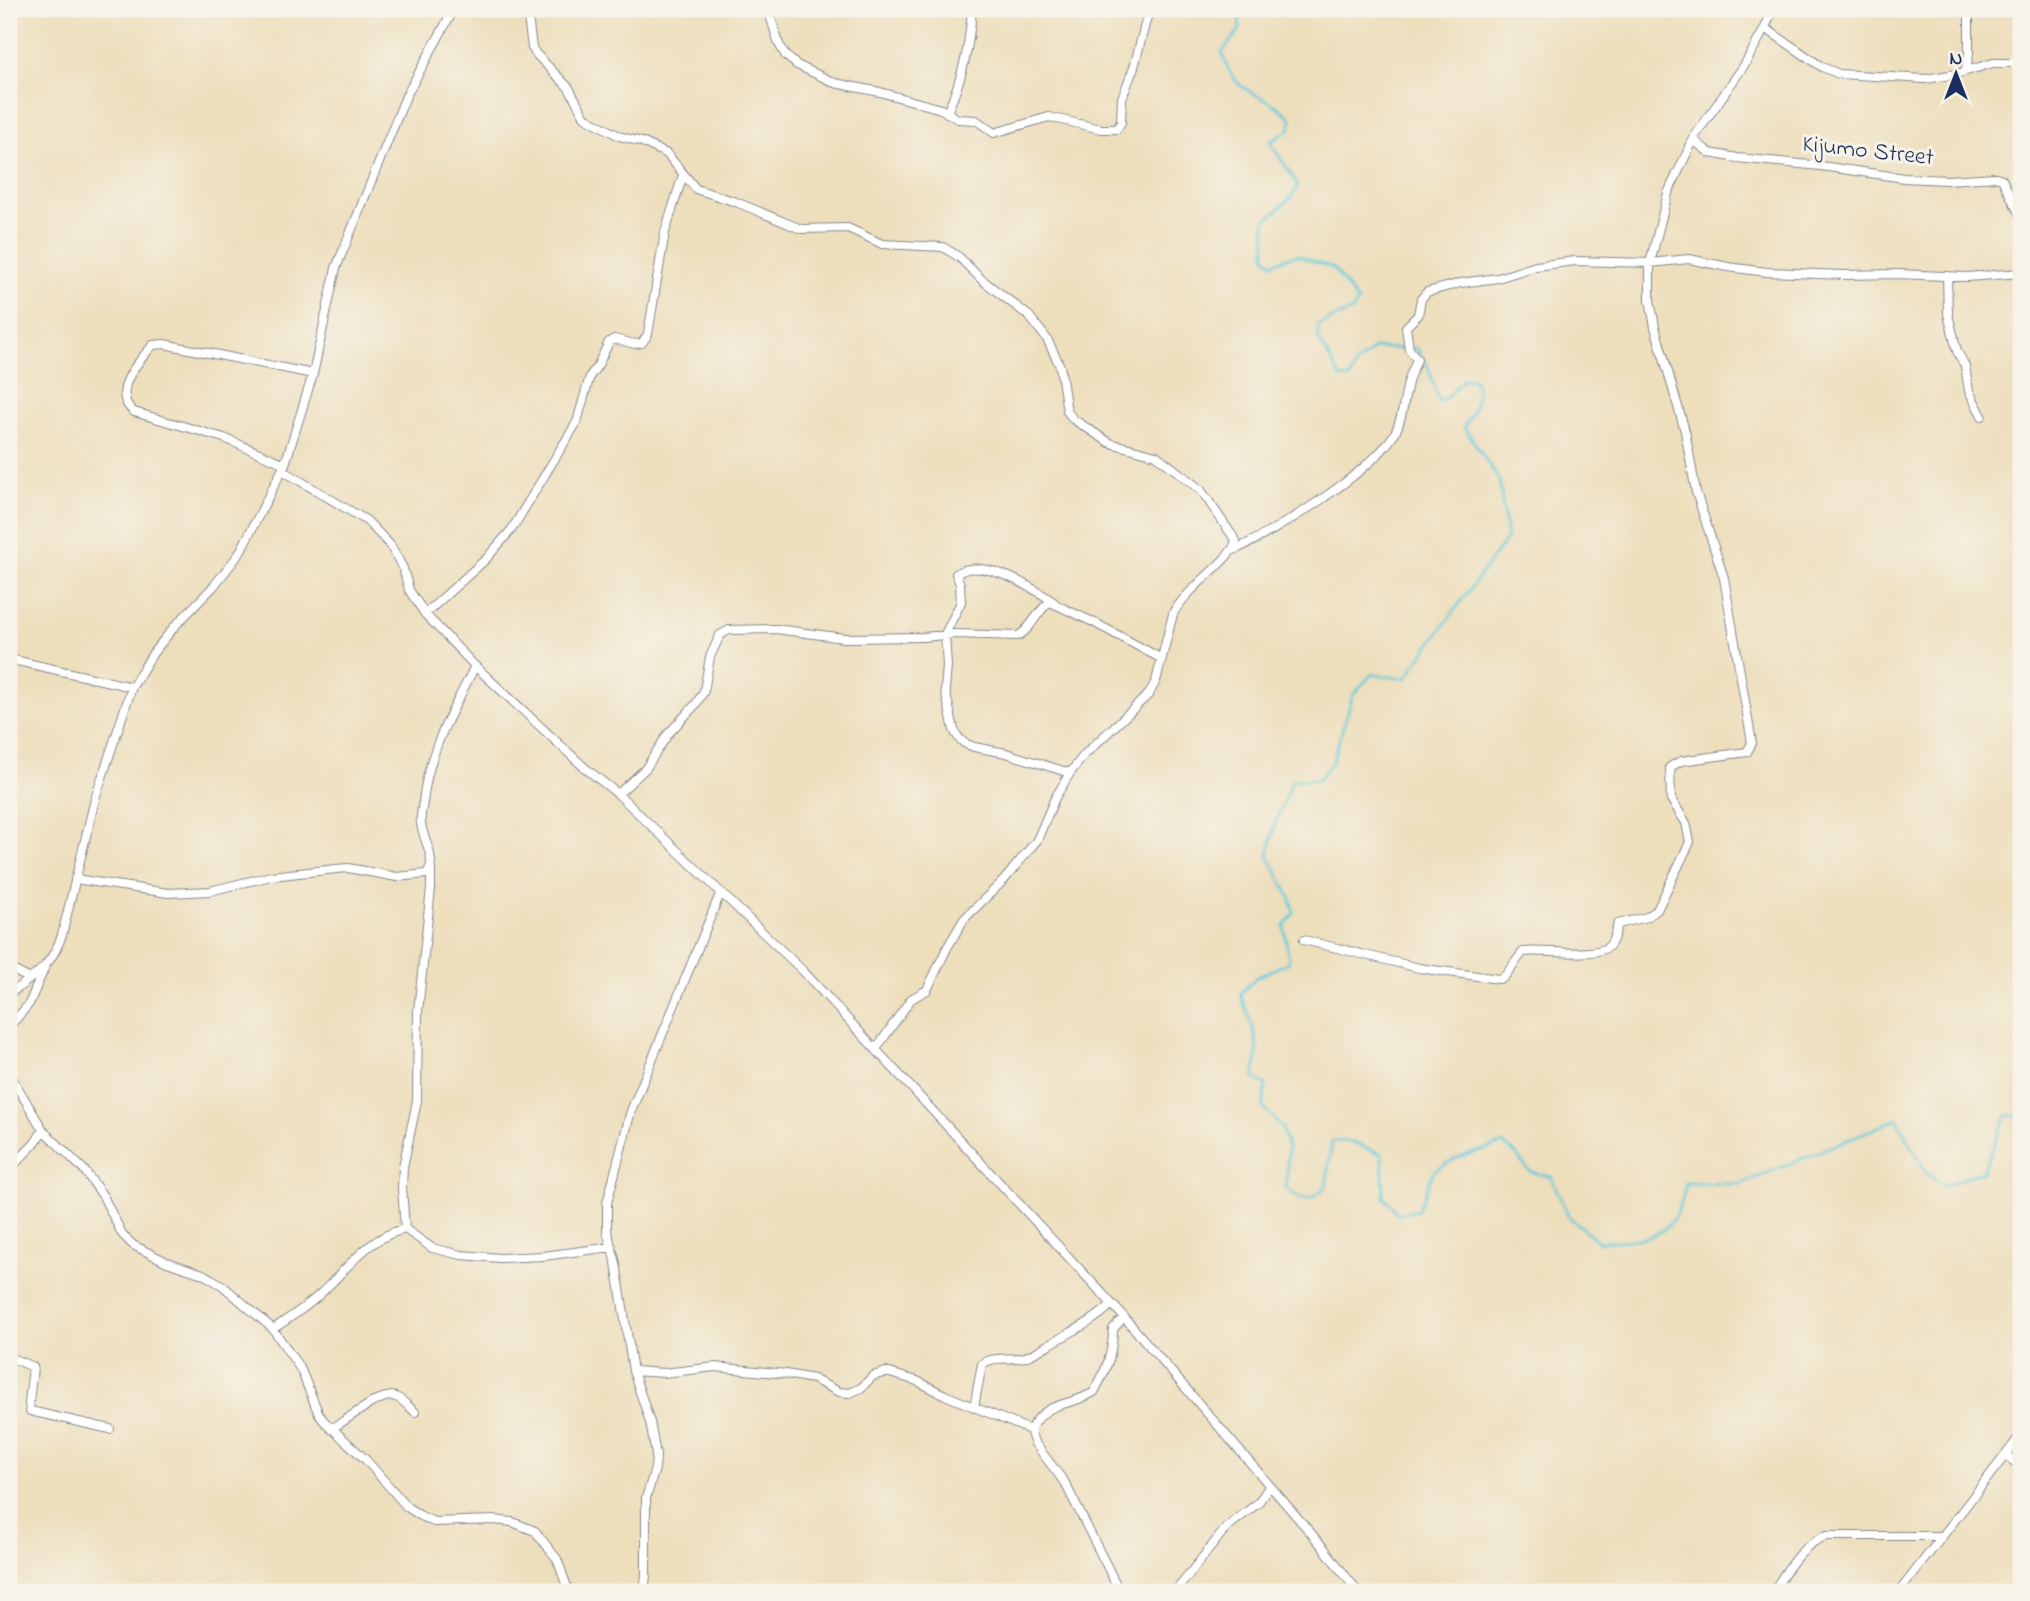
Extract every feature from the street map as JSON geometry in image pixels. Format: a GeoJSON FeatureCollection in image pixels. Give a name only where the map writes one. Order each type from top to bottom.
{"type":"FeatureCollection","features":[{"type":"Feature","properties":{"kind":"street"},"geometry":{"type":"LineString","coordinates":[[9,1027],[29,1004],[44,969],[56,954],[95,799],[132,687],[153,653],[239,554],[284,467],[313,374],[336,268],[406,96],[454,9]]}},
{"type":"Feature","properties":{"kind":"street"},"geometry":{"type":"LineString","coordinates":[[527,9],[532,48],[569,88],[585,117],[619,136],[642,142],[667,154],[696,189],[801,229],[848,228],[882,243],[943,247],[959,257],[981,279],[1029,316],[1047,339],[1060,366],[1067,411],[1073,419],[1110,443],[1156,455],[1201,490],[1234,535],[1234,550]]}},
{"type":"Feature","properties":{"kind":"street"},"geometry":{"type":"LineString","coordinates":[[768,9],[779,44],[786,56],[797,65],[835,83],[941,109],[958,119],[976,120],[994,133],[1049,117],[1101,129],[1117,129],[1121,122],[1122,99],[1134,67],[1149,9]]}},
{"type":"Feature","properties":{"kind":"street"},"geometry":{"type":"LineString","coordinates":[[947,113],[962,78],[969,47],[972,9]]}},
{"type":"Feature","properties":{"kind":"street"},"geometry":{"type":"LineString","coordinates":[[1304,940],[1419,968],[1499,979],[1504,977],[1517,956],[1523,952],[1537,949],[1574,953],[1606,948],[1611,944],[1618,924],[1647,917],[1657,910],[1690,842],[1686,823],[1671,799],[1670,767],[1681,761],[1747,752],[1752,743],[1724,578],[1696,492],[1685,431],[1655,327],[1650,300],[1650,263],[1668,193],[1695,136],[1745,64],[1773,9]]}},
{"type":"Feature","properties":{"kind":"street"},"geometry":{"type":"LineString","coordinates":[[1966,70],[1969,53],[1969,9]]}},
{"type":"Feature","properties":{"kind":"street"},"geometry":{"type":"LineString","coordinates":[[1765,28],[1777,39],[1822,67],[1839,74],[1927,79],[1993,63],[2021,63]]}},
{"type":"Feature","properties":{"kind":"street","name":"Kijumo Street"},"geometry":{"type":"LineString","coordinates":[[1695,136],[1696,142],[1710,153],[1737,158],[1904,178],[1947,180],[1996,177],[2002,179],[2021,217]]}},
{"type":"Feature","properties":{"kind":"street"},"geometry":{"type":"LineString","coordinates":[[425,614],[486,559],[518,520],[577,422],[590,376],[609,342],[614,339],[642,343],[648,334],[665,232],[683,175]]}},
{"type":"Feature","properties":{"kind":"street"},"geometry":{"type":"LineString","coordinates":[[876,1049],[911,999],[927,990],[964,919],[1005,879],[1037,840],[1055,798],[1070,773],[1084,755],[1149,694],[1156,681],[1177,605],[1234,550],[1258,540],[1337,488],[1383,450],[1396,432],[1405,408],[1409,379],[1417,359],[1409,349],[1406,327],[1418,315],[1421,299],[1427,292],[1461,283],[1498,278],[1536,266],[1575,261],[1650,263],[1689,259],[1767,272],[1844,275],[1967,277],[2021,273]]}},
{"type":"Feature","properties":{"kind":"street"},"geometry":{"type":"LineString","coordinates":[[1947,276],[1948,314],[1957,351],[1965,366],[1969,391],[1982,416]]}},
{"type":"Feature","properties":{"kind":"street"},"geometry":{"type":"LineString","coordinates":[[313,374],[164,344],[153,345],[130,371],[125,385],[125,402],[134,412],[224,438],[284,467],[379,531],[403,568],[409,590],[425,614],[475,666],[585,768],[618,794],[803,971],[1124,1317],[1323,1546],[1358,1592]]}},
{"type":"Feature","properties":{"kind":"street"},"geometry":{"type":"LineString","coordinates":[[1070,773],[1006,752],[975,747],[964,743],[958,737],[945,690],[945,634],[961,602],[956,574],[970,568],[996,572],[1035,589],[1055,603],[1162,659]]}},
{"type":"Feature","properties":{"kind":"street"},"geometry":{"type":"LineString","coordinates":[[618,794],[646,768],[679,720],[696,704],[704,691],[710,657],[720,635],[729,630],[776,629],[844,638],[923,637],[945,634],[1018,636],[1032,624],[1046,604],[1055,603]]}},
{"type":"Feature","properties":{"kind":"street"},"geometry":{"type":"LineString","coordinates":[[9,659],[132,687]]}},
{"type":"Feature","properties":{"kind":"street"},"geometry":{"type":"LineString","coordinates":[[405,1229],[402,1187],[417,1101],[418,1011],[431,888],[431,861],[420,822],[431,758],[475,666]]}},
{"type":"Feature","properties":{"kind":"street"},"geometry":{"type":"LineString","coordinates":[[75,879],[168,893],[210,891],[271,876],[348,868],[397,877],[426,874],[431,869]]}},
{"type":"Feature","properties":{"kind":"street"},"geometry":{"type":"LineString","coordinates":[[643,1592],[646,1575],[646,1498],[655,1469],[656,1455],[650,1422],[633,1371],[616,1263],[606,1219],[608,1192],[631,1111],[720,894]]}},
{"type":"Feature","properties":{"kind":"street"},"geometry":{"type":"LineString","coordinates":[[9,968],[30,979]]}},
{"type":"Feature","properties":{"kind":"street"},"geometry":{"type":"LineString","coordinates":[[9,993],[44,969]]}},
{"type":"Feature","properties":{"kind":"street"},"geometry":{"type":"LineString","coordinates":[[9,1073],[43,1130],[84,1170],[103,1196],[122,1234],[133,1245],[167,1262],[203,1274],[222,1285],[273,1329],[301,1370],[318,1412],[331,1429],[366,1460],[407,1507],[434,1522],[512,1521],[535,1531],[557,1559],[569,1592]]}},
{"type":"Feature","properties":{"kind":"street"},"geometry":{"type":"LineString","coordinates":[[9,1170],[35,1143],[43,1130]]}},
{"type":"Feature","properties":{"kind":"street"},"geometry":{"type":"LineString","coordinates":[[405,1229],[432,1248],[461,1255],[500,1258],[543,1256],[612,1247]]}},
{"type":"Feature","properties":{"kind":"street"},"geometry":{"type":"LineString","coordinates":[[273,1329],[318,1296],[353,1260],[381,1238],[405,1229]]}},
{"type":"Feature","properties":{"kind":"street"},"geometry":{"type":"LineString","coordinates":[[974,1407],[982,1364],[988,1360],[1022,1358],[1032,1354],[1070,1334],[1111,1305]]}},
{"type":"Feature","properties":{"kind":"street"},"geometry":{"type":"LineString","coordinates":[[1120,1592],[1065,1483],[1034,1441],[1030,1430],[1035,1420],[1049,1408],[1094,1392],[1111,1353],[1112,1329],[1124,1317]]}},
{"type":"Feature","properties":{"kind":"street"},"geometry":{"type":"LineString","coordinates":[[9,1357],[33,1367],[30,1411],[110,1429]]}},
{"type":"Feature","properties":{"kind":"street"},"geometry":{"type":"LineString","coordinates":[[633,1371],[655,1373],[715,1367],[786,1374],[813,1379],[839,1392],[850,1393],[861,1388],[873,1376],[886,1372],[917,1381],[1030,1430]]}},
{"type":"Feature","properties":{"kind":"street"},"geometry":{"type":"LineString","coordinates":[[331,1429],[377,1399],[388,1396],[395,1396],[415,1412]]}},
{"type":"Feature","properties":{"kind":"street"},"geometry":{"type":"LineString","coordinates":[[1899,1592],[2021,1435]]}},
{"type":"Feature","properties":{"kind":"street"},"geometry":{"type":"LineString","coordinates":[[2007,1456],[2021,1466]]}},
{"type":"Feature","properties":{"kind":"street"},"geometry":{"type":"LineString","coordinates":[[1175,1592],[1226,1528],[1258,1503],[1269,1487]]}},
{"type":"Feature","properties":{"kind":"street"},"geometry":{"type":"LineString","coordinates":[[1773,1592],[1805,1547],[1826,1536],[1942,1536]]}},
{"type":"Feature","properties":{"kind":"waterway"},"geometry":{"type":"LineString","coordinates":[[1229,9],[1239,17],[1240,29],[1222,52],[1227,67],[1242,86],[1281,109],[1292,119],[1290,129],[1270,142],[1298,185],[1292,197],[1265,221],[1266,257],[1272,263],[1296,255],[1333,268],[1358,302],[1352,311],[1318,325],[1318,338],[1341,378],[1350,379],[1356,364],[1375,348],[1417,349],[1428,366],[1439,402],[1463,379],[1475,380],[1475,405],[1464,427],[1499,480],[1507,538],[1405,679],[1372,674],[1353,695],[1332,763],[1318,780],[1292,780],[1275,825],[1268,855],[1290,897],[1294,913],[1284,926],[1289,962],[1257,977],[1240,994],[1257,1044],[1254,1078],[1266,1085],[1263,1107],[1282,1128],[1288,1149],[1286,1188],[1301,1199],[1314,1197],[1326,1186],[1332,1141],[1351,1142],[1382,1154],[1384,1197],[1398,1214],[1418,1210],[1434,1171],[1459,1157],[1503,1144],[1514,1152],[1529,1171],[1551,1177],[1568,1216],[1599,1242],[1633,1240],[1658,1233],[1667,1226],[1675,1216],[1686,1183],[1741,1184],[1897,1119],[1927,1174],[1944,1186],[1983,1171],[2007,1115],[2021,1117]]}}]}
